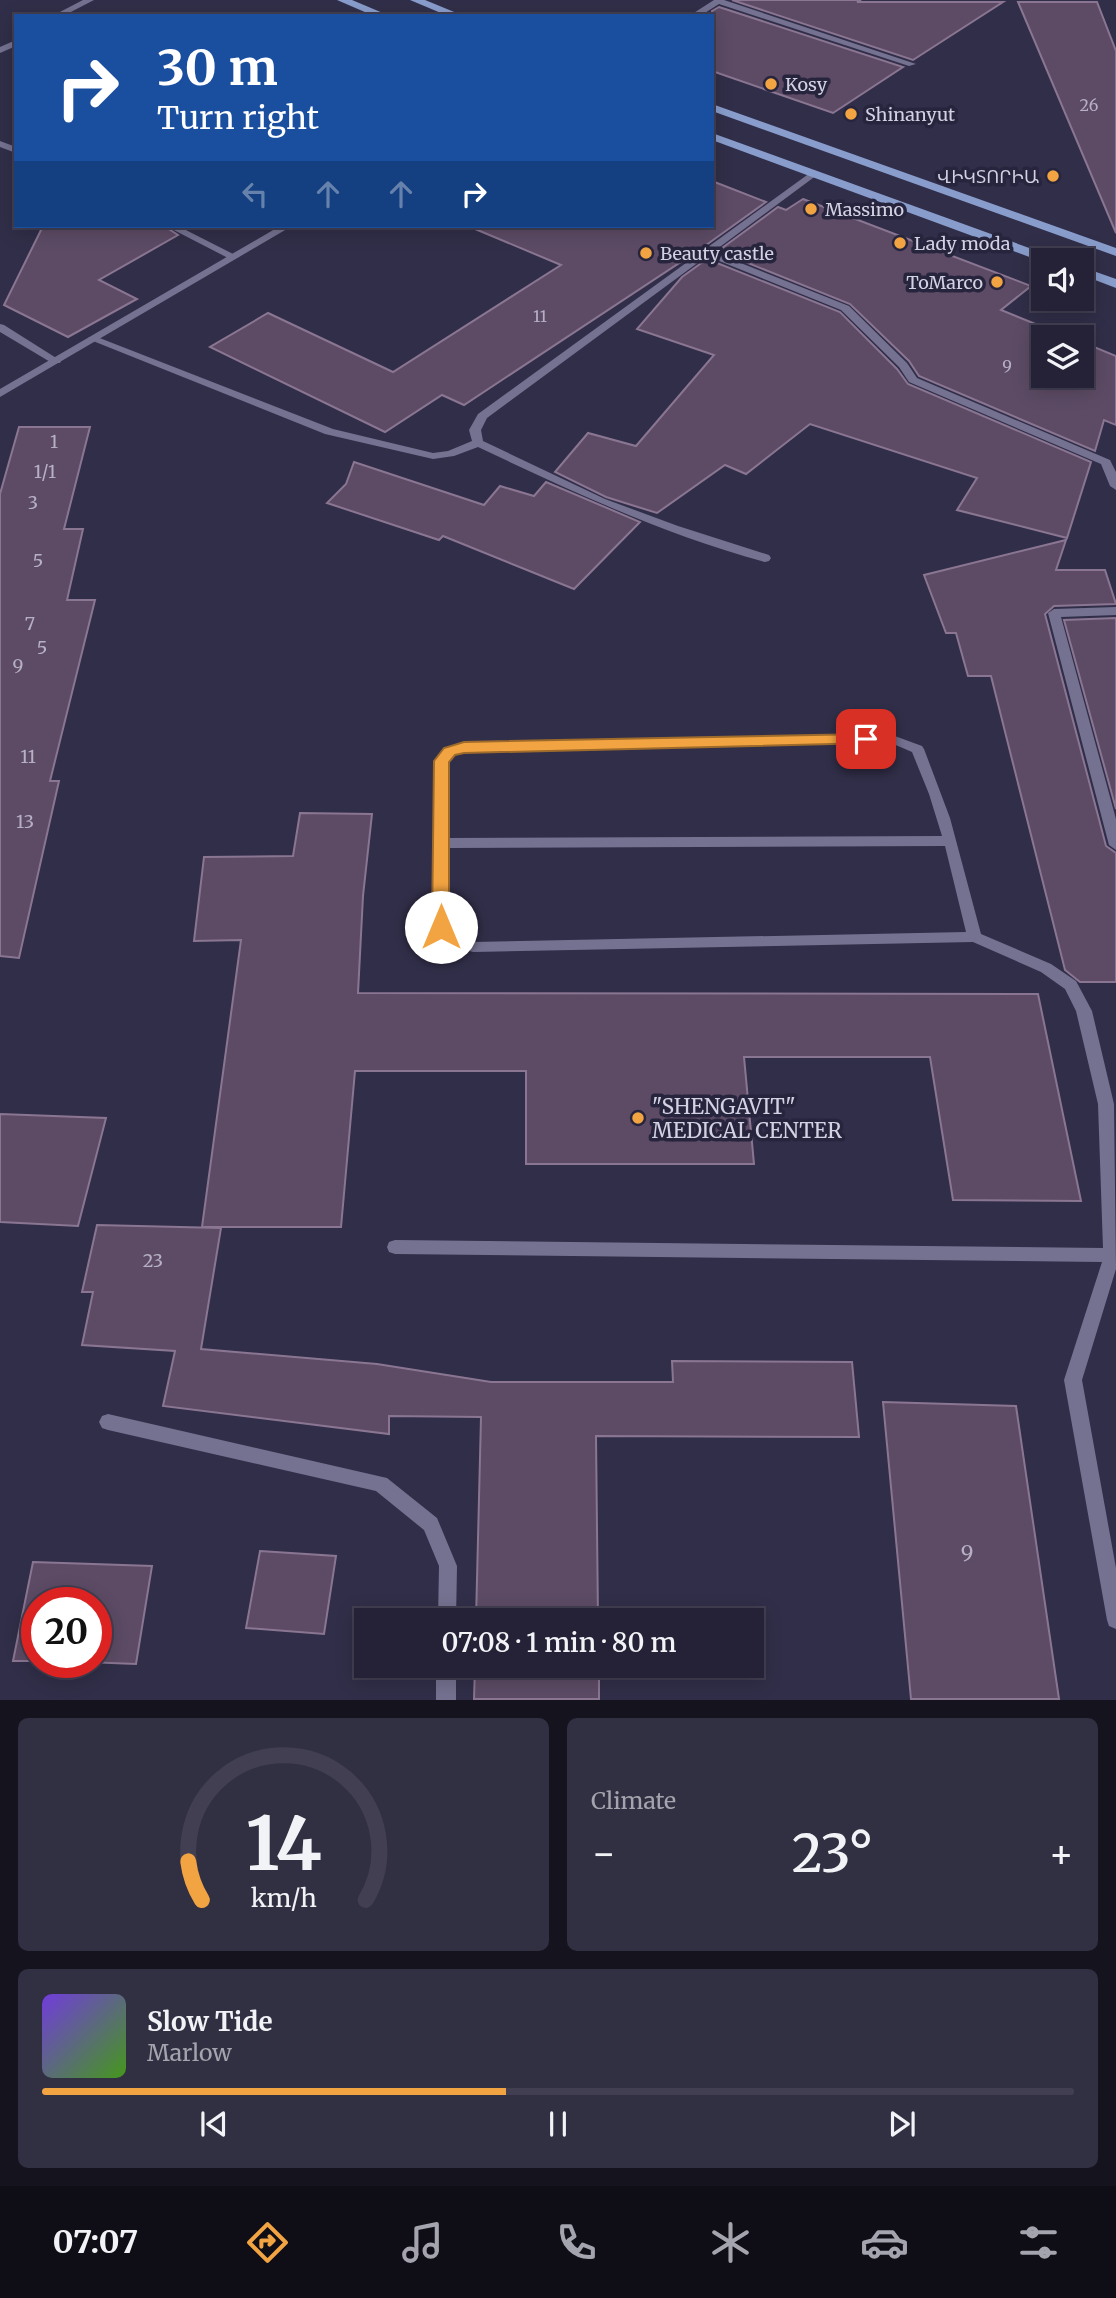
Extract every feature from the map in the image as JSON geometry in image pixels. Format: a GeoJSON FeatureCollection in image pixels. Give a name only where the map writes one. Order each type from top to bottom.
{"type":"FeatureCollection","features":[{"type":"Feature","properties":{"kind":"main road"},"geometry":{"type":"LineString","coordinates":[[342,0],[380,14]]}},
{"type":"Feature","properties":{"kind":"main road"},"geometry":{"type":"LineString","coordinates":[[415,0],[454,14]]}},
{"type":"Feature","properties":{"kind":"main road"},"geometry":{"type":"LineString","coordinates":[[714,108],[1116,252]]}},
{"type":"Feature","properties":{"kind":"main road"},"geometry":{"type":"LineString","coordinates":[[714,137],[1031,253]]}},
{"type":"Feature","properties":{"kind":"main road"},"geometry":{"type":"LineString","coordinates":[[1094,276],[1116,284]]}},
{"type":"Feature","properties":{"kind":"street"},"geometry":{"type":"LineString","coordinates":[[60,14],[90,0]]}},
{"type":"Feature","properties":{"kind":"street"},"geometry":{"type":"LineString","coordinates":[[696,14],[718,1],[912,64]]}},
{"type":"Feature","properties":{"kind":"street"},"geometry":{"type":"LineString","coordinates":[[478,443],[475,430],[482,416],[814,173]]}},
{"type":"Feature","properties":{"kind":"street"},"geometry":{"type":"LineString","coordinates":[[175,228],[234,257]]}},
{"type":"Feature","properties":{"kind":"street"},"geometry":{"type":"LineString","coordinates":[[0,394],[284,228]]}},
{"type":"Feature","properties":{"kind":"street"},"geometry":{"type":"LineString","coordinates":[[705,251],[845,308],[904,365],[913,380],[1106,462],[1116,486]]}},
{"type":"Feature","properties":{"kind":"street"},"geometry":{"type":"LineString","coordinates":[[0,327],[57,361]]}},
{"type":"Feature","properties":{"kind":"street"},"geometry":{"type":"LineString","coordinates":[[93,339],[329,432],[433,456],[450,454],[478,443],[601,500],[674,529],[765,558]]}},
{"type":"Feature","properties":{"kind":"street"},"geometry":{"type":"LineString","coordinates":[[1116,611],[1054,613],[1116,845]]}},
{"type":"Feature","properties":{"kind":"street"},"geometry":{"type":"LineString","coordinates":[[975,937],[950,841],[917,749],[892,739],[464,747],[450,751],[441,761],[441,927],[451,941],[473,947],[975,937],[1046,968],[1071,985],[1084,1011],[1111,1103],[1112,1255],[1073,1380],[1116,1620]]}},
{"type":"Feature","properties":{"kind":"street"},"geometry":{"type":"LineString","coordinates":[[441,843],[950,841]]}},
{"type":"Feature","properties":{"kind":"street"},"geometry":{"type":"LineString","coordinates":[[395,1247],[1112,1255]]}},
{"type":"Feature","properties":{"kind":"street"},"geometry":{"type":"LineString","coordinates":[[108,1422],[381,1484],[431,1524],[448,1566],[447,1608]]}},
{"type":"Feature","properties":{"kind":"street"},"geometry":{"type":"LineString","coordinates":[[446,1678],[446,1699]]}},
{"type":"Feature","properties":{"kind":"building"},"geometry":{"type":"Polygon","coordinates":[[[732,0],[861,0],[857,2],[1003,2],[913,60],[732,0]]]}},
{"type":"Feature","properties":{"kind":"building"},"geometry":{"type":"Polygon","coordinates":[[[1018,2],[1097,2],[1116,51],[1116,233],[1018,2]]]}},
{"type":"Feature","properties":{"kind":"building"},"geometry":{"type":"Polygon","coordinates":[[[719,7],[903,67],[833,113],[714,72],[712,11],[719,7]]]}},
{"type":"Feature","properties":{"kind":"building"},"geometry":{"type":"Polygon","coordinates":[[[714,182],[766,202],[702,248],[464,405],[442,395],[385,432],[210,347],[268,313],[393,372],[561,265],[473,228],[714,228],[714,182]]]}},
{"type":"Feature","properties":{"kind":"building"},"geometry":{"type":"Polygon","coordinates":[[[803,199],[1031,286],[1001,310],[1038,325],[1031,325],[1031,388],[1094,388],[1094,347],[1116,356],[1116,425],[1104,420],[1095,451],[919,376],[909,361],[850,304],[718,251],[778,207],[786,210],[803,199]]]}},
{"type":"Feature","properties":{"kind":"building"},"geometry":{"type":"Polygon","coordinates":[[[42,228],[167,228],[178,235],[99,280],[137,299],[68,337],[4,305],[42,228]]]}},
{"type":"Feature","properties":{"kind":"building"},"geometry":{"type":"Polygon","coordinates":[[[707,259],[840,312],[897,369],[908,384],[1091,462],[1067,538],[957,510],[977,478],[810,424],[746,474],[725,465],[657,513],[606,497],[555,472],[588,433],[636,446],[714,355],[637,329],[682,277],[707,259]]]}},
{"type":"Feature","properties":{"kind":"building"},"geometry":{"type":"Polygon","coordinates":[[[19,427],[90,427],[64,529],[83,529],[67,600],[95,600],[50,781],[59,781],[19,958],[0,956],[0,494],[19,427]]]}},
{"type":"Feature","properties":{"kind":"building"},"geometry":{"type":"Polygon","coordinates":[[[354,462],[484,505],[500,486],[534,496],[546,482],[640,522],[574,589],[443,536],[439,540],[327,503],[346,484],[354,462]]]}},
{"type":"Feature","properties":{"kind":"building"},"geometry":{"type":"Polygon","coordinates":[[[1066,540],[1056,570],[1105,570],[1116,604],[1054,606],[1045,614],[1106,846],[1116,853],[1116,982],[1080,982],[1065,970],[991,676],[968,676],[956,633],[946,633],[924,575],[1066,540]]]}},
{"type":"Feature","properties":{"kind":"building"},"geometry":{"type":"Polygon","coordinates":[[[1116,618],[1116,809],[1064,620],[1116,618]]]}},
{"type":"Feature","properties":{"kind":"building","name":"\"SHENGAVIT\" MEDICAL CENTER"},"geometry":{"type":"Polygon","coordinates":[[[300,813],[372,814],[363,896],[358,993],[1038,994],[1081,1201],[953,1200],[930,1057],[744,1057],[754,1164],[526,1164],[526,1071],[355,1071],[341,1227],[202,1227],[241,940],[194,941],[204,857],[293,856],[300,813]]]}},
{"type":"Feature","properties":{"kind":"building"},"geometry":{"type":"Polygon","coordinates":[[[0,1114],[106,1118],[78,1226],[0,1222],[0,1114]]]}},
{"type":"Feature","properties":{"kind":"building"},"geometry":{"type":"Polygon","coordinates":[[[97,1225],[221,1228],[201,1349],[377,1364],[491,1382],[673,1382],[672,1361],[852,1362],[859,1437],[596,1436],[598,1608],[476,1608],[481,1417],[389,1416],[389,1434],[163,1406],[175,1351],[82,1345],[93,1292],[82,1292],[97,1225]]]}},
{"type":"Feature","properties":{"kind":"building"},"geometry":{"type":"Polygon","coordinates":[[[883,1402],[1016,1406],[1059,1699],[911,1699],[883,1402]]]}},
{"type":"Feature","properties":{"kind":"building"},"geometry":{"type":"Polygon","coordinates":[[[260,1551],[336,1556],[324,1634],[246,1628],[260,1551]]]}},
{"type":"Feature","properties":{"kind":"building"},"geometry":{"type":"Polygon","coordinates":[[[33,1562],[152,1566],[136,1664],[112,1663],[112,1587],[28,1587],[33,1562]]]}},
{"type":"Feature","properties":{"kind":"building"},"geometry":{"type":"Polygon","coordinates":[[[21,1621],[21,1661],[13,1661],[21,1621]]]}},
{"type":"Feature","properties":{"kind":"building"},"geometry":{"type":"Polygon","coordinates":[[[475,1678],[599,1678],[599,1699],[474,1699],[475,1678]]]}},
{"type":"Feature","properties":{"kind":"place","name":"Kosy"},"geometry":{"type":"Point","coordinates":[771,84]}},
{"type":"Feature","properties":{"kind":"place","name":"Shinanyut"},"geometry":{"type":"Point","coordinates":[851,114]}},
{"type":"Feature","properties":{"kind":"place","name":"ՎԻԿՏՈՐԻԱ"},"geometry":{"type":"Point","coordinates":[1053,176]}},
{"type":"Feature","properties":{"kind":"place","name":"Massimo"},"geometry":{"type":"Point","coordinates":[811,209]}},
{"type":"Feature","properties":{"kind":"place","name":"Lady moda"},"geometry":{"type":"Point","coordinates":[900,243]}},
{"type":"Feature","properties":{"kind":"place","name":"Beauty castle"},"geometry":{"type":"Point","coordinates":[646,253]}},
{"type":"Feature","properties":{"kind":"place","name":"ToMarco"},"geometry":{"type":"Point","coordinates":[997,282]}},
{"type":"Feature","properties":{"kind":"place","name":"\"SHENGAVIT\" MEDICAL CENTER"},"geometry":{"type":"Point","coordinates":[638,1118]}},
{"type":"Feature","properties":{"kind":"route"},"geometry":{"type":"LineString","coordinates":[[441,927],[441,761],[450,751],[464,747],[866,739]]}}]}
